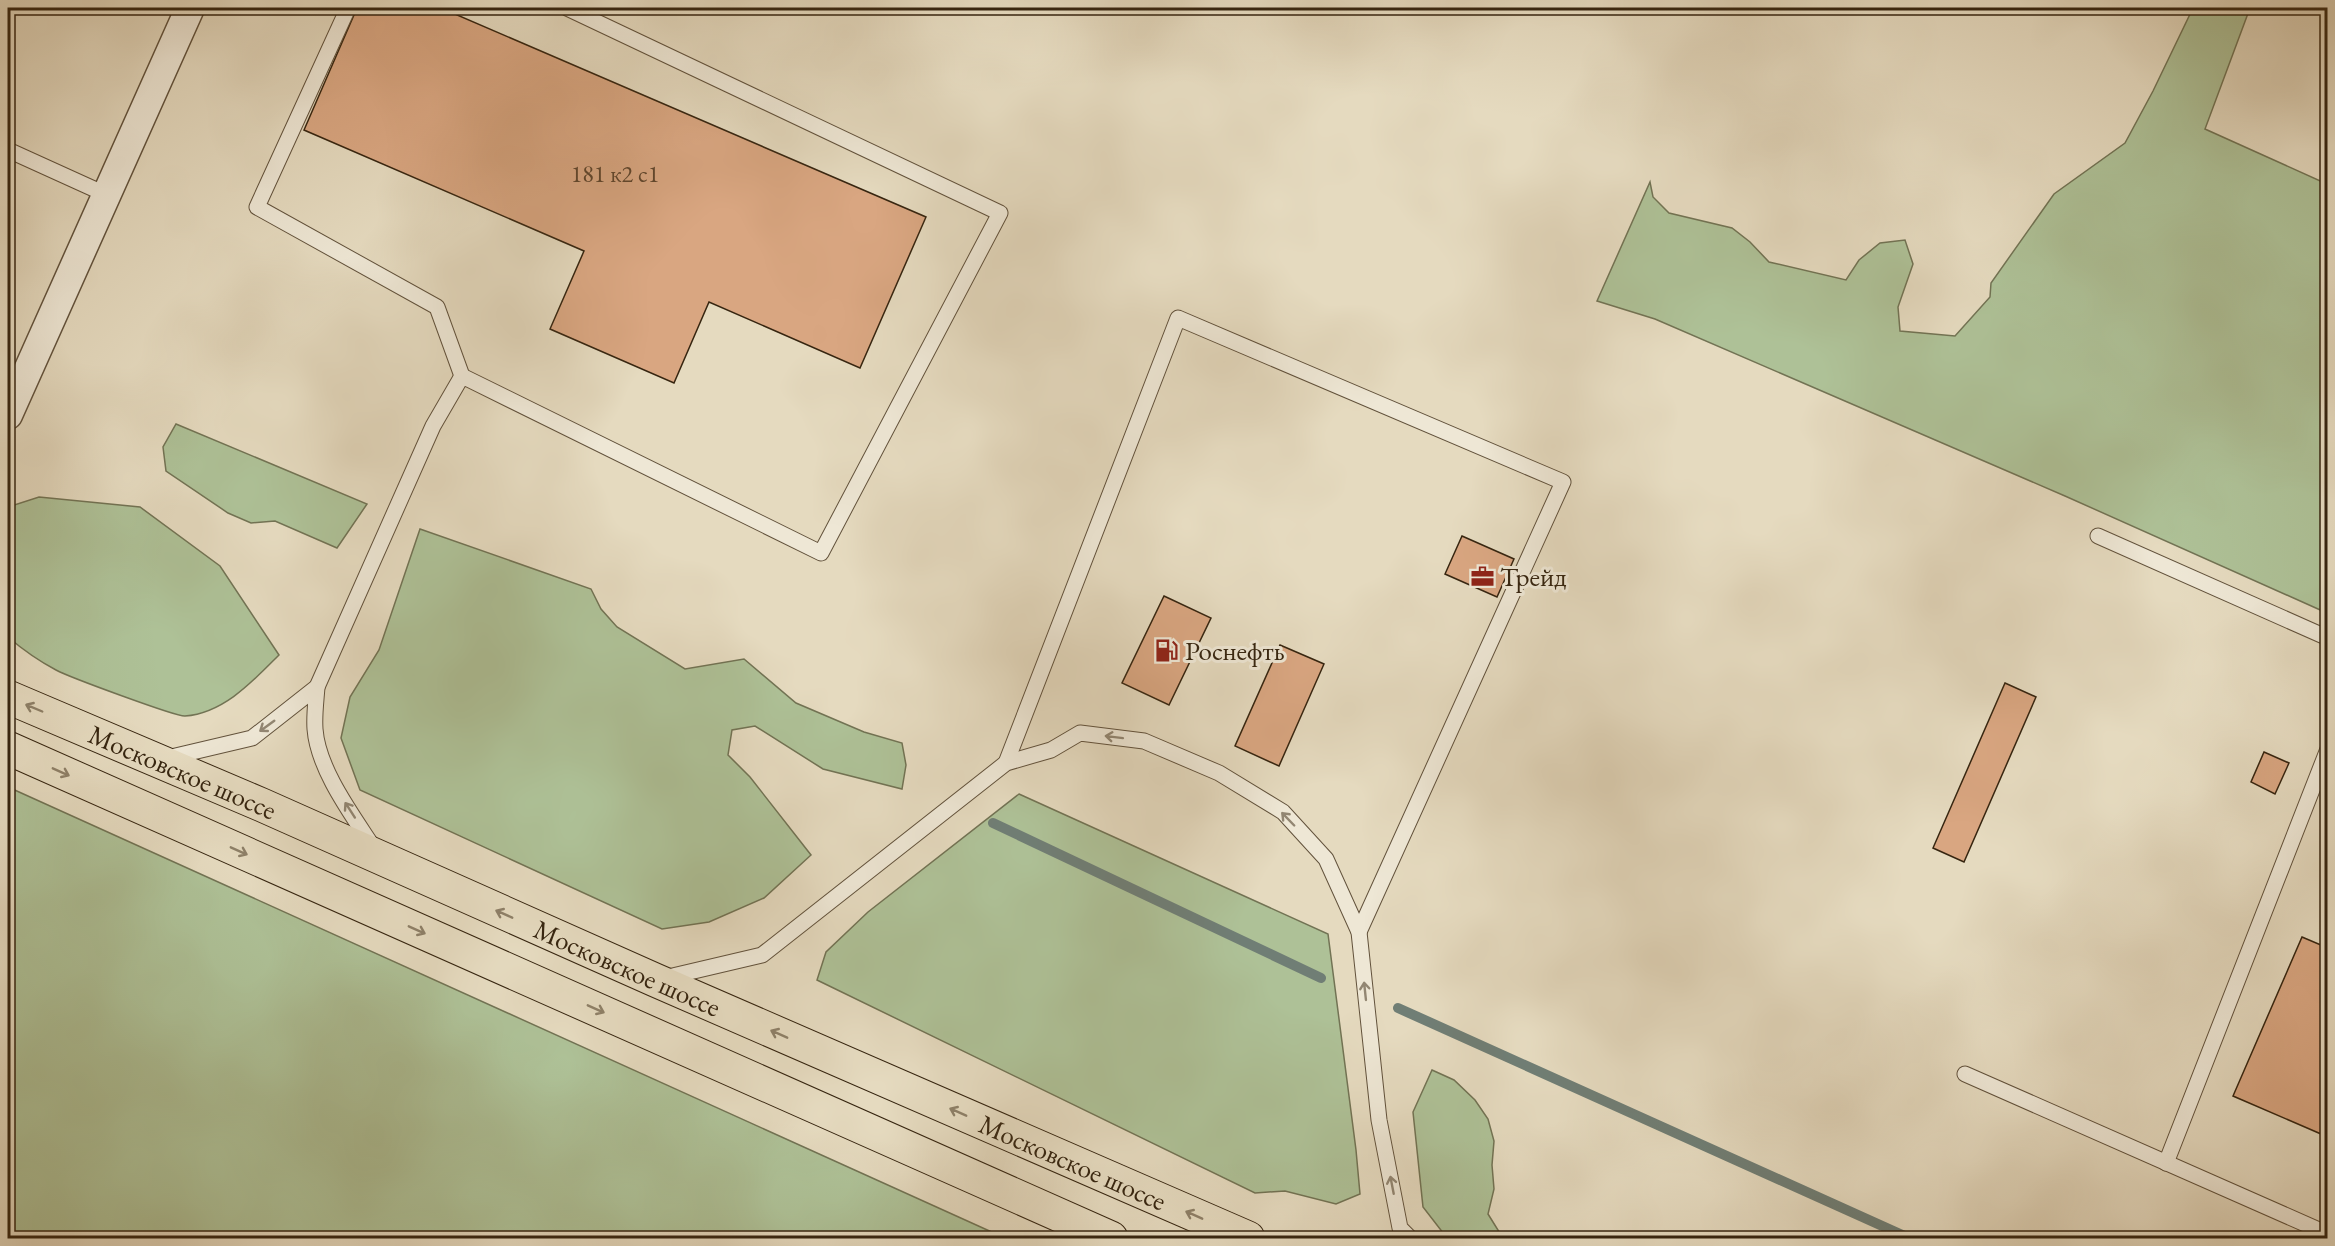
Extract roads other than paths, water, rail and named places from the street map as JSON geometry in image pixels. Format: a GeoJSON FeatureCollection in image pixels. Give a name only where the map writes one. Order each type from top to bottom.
{"type":"FeatureCollection","features":[{"type":"Feature","properties":{"kind":"highway","name":"Московское шоссе"},"geometry":{"type":"LineString","coordinates":[[8,697],[262,804],[382,860],[1248,1239]]}},
{"type":"Feature","properties":{"kind":"highway","name":"Московское шоссе"},"geometry":{"type":"LineString","coordinates":[[8,748],[1111,1239]]}},
{"type":"Feature","properties":{"kind":"street"},"geometry":{"type":"LineString","coordinates":[[8,415],[189,8]]}},
{"type":"Feature","properties":{"kind":"lane"},"geometry":{"type":"LineString","coordinates":[[348,8],[257,207],[437,307],[462,376],[821,553],[1000,213],[567,8]]}},
{"type":"Feature","properties":{"kind":"lane"},"geometry":{"type":"LineString","coordinates":[[8,150],[105,194]]}},
{"type":"Feature","properties":{"kind":"lane"},"geometry":{"type":"LineString","coordinates":[[1006,763],[1178,318],[1563,482],[1359,932]]}},
{"type":"Feature","properties":{"kind":"lane"},"geometry":{"type":"LineString","coordinates":[[382,860],[345,803],[323,762],[315,730],[317,687],[433,426],[462,376]]}},
{"type":"Feature","properties":{"kind":"lane"},"geometry":{"type":"LineString","coordinates":[[2098,536],[2328,638]]}},
{"type":"Feature","properties":{"kind":"lane"},"geometry":{"type":"LineString","coordinates":[[158,760],[252,738],[317,687]]}},
{"type":"Feature","properties":{"kind":"lane"},"geometry":{"type":"LineString","coordinates":[[655,980],[762,955],[1006,763],[1051,750],[1080,733],[1144,741],[1219,774],[1283,812],[1326,859],[1359,932],[1379,1120],[1400,1228],[1410,1239]]}},
{"type":"Feature","properties":{"kind":"lane"},"geometry":{"type":"LineString","coordinates":[[2166,1163],[2328,749]]}},
{"type":"Feature","properties":{"kind":"lane"},"geometry":{"type":"LineString","coordinates":[[1965,1074],[2328,1234]]}},
{"type":"Feature","properties":{"kind":"waterway"},"geometry":{"type":"LineString","coordinates":[[993,823],[1321,978]]}},
{"type":"Feature","properties":{"kind":"waterway"},"geometry":{"type":"LineString","coordinates":[[1398,1008],[1909,1238]]}},
{"type":"Feature","properties":{"kind":"place","name":"Трейд"},"geometry":{"type":"Point","coordinates":[1482,576]}},
{"type":"Feature","properties":{"kind":"place","name":"Роснефть"},"geometry":{"type":"Point","coordinates":[1167,650]}}]}
